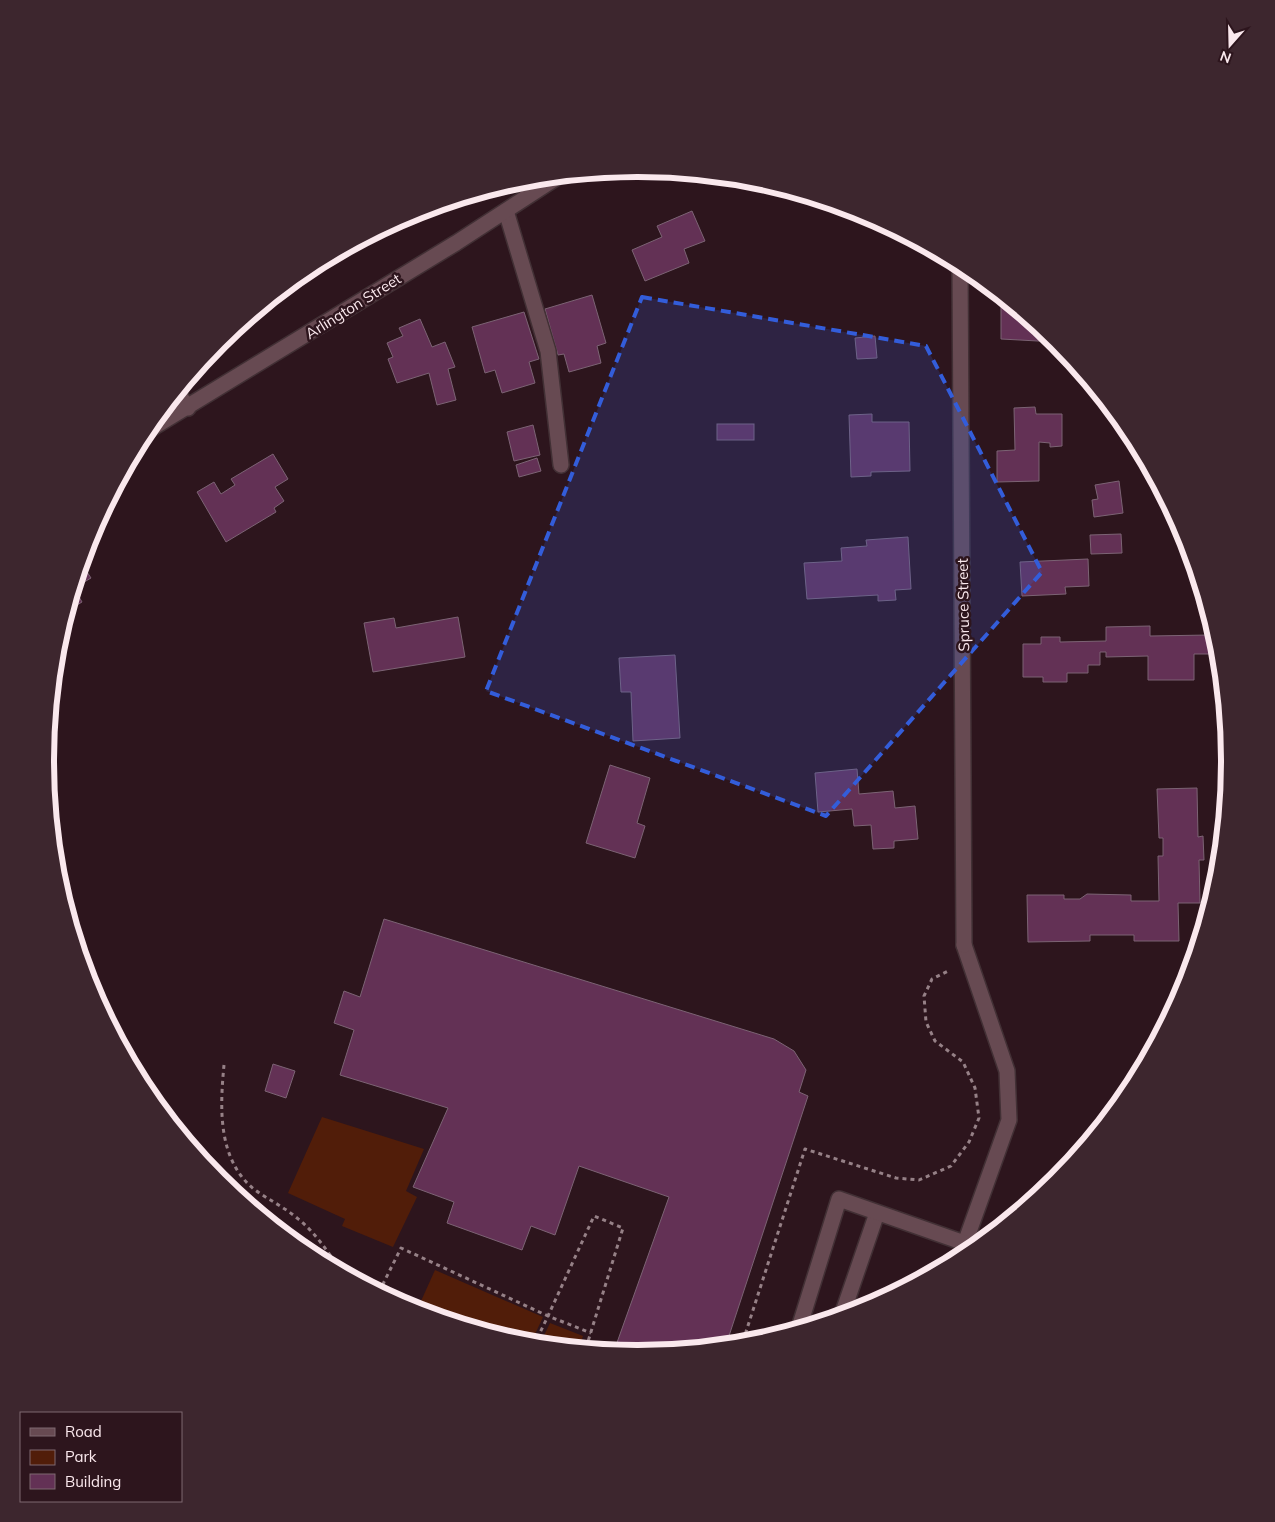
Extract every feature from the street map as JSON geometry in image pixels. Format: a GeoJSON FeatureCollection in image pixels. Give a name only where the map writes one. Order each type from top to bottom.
{"type":"FeatureCollection","features":[{"type":"Feature","properties":{"kind":"street","name":"Arlington Street"},"geometry":{"type":"LineString","coordinates":[[162,423],[546,184]]}},
{"type":"Feature","properties":{"kind":"street"},"geometry":{"type":"LineString","coordinates":[[506,211],[548,351],[561,465]]}},
{"type":"Feature","properties":{"kind":"street","name":"Spruce Street"},"geometry":{"type":"LineString","coordinates":[[960,275],[964,945],[1008,1071],[1009,1120],[972,1239]]}},
{"type":"Feature","properties":{"kind":"street"},"geometry":{"type":"LineString","coordinates":[[181,397],[188,408]]}},
{"type":"Feature","properties":{"kind":"street"},"geometry":{"type":"LineString","coordinates":[[801,1321],[839,1199],[966,1243]]}},
{"type":"Feature","properties":{"kind":"street"},"geometry":{"type":"LineString","coordinates":[[845,1306],[876,1213]]}},
{"type":"Feature","properties":{"kind":"path"},"geometry":{"type":"LineString","coordinates":[[745,1335],[805,1149],[896,1178],[919,1180],[951,1166],[969,1142],[979,1118],[975,1088],[963,1062],[935,1041],[926,1022],[924,996],[932,979],[950,970]]}},
{"type":"Feature","properties":{"kind":"path"},"geometry":{"type":"LineString","coordinates":[[224,1065],[222,1126],[232,1161],[254,1188],[298,1218],[331,1258]]}},
{"type":"Feature","properties":{"kind":"path"},"geometry":{"type":"LineString","coordinates":[[538,1336],[594,1216],[623,1228],[588,1343]]}},
{"type":"Feature","properties":{"kind":"path"},"geometry":{"type":"LineString","coordinates":[[382,1286],[401,1248],[548,1316],[591,1333]]}},
{"type":"Feature","properties":{"kind":"highlighted area"},"geometry":{"type":"Polygon","coordinates":[[[642,297],[926,346],[1042,572],[826,816],[486,691],[642,297]]]}},
{"type":"Feature","properties":{"kind":"green space"},"geometry":{"type":"Polygon","coordinates":[[[322,1117],[424,1149],[406,1191],[417,1197],[393,1247],[342,1226],[345,1219],[288,1193],[322,1117]]]}},
{"type":"Feature","properties":{"kind":"green space"},"geometry":{"type":"Polygon","coordinates":[[[435,1270],[543,1317],[534,1336],[486,1325],[420,1302],[435,1270]]]}},
{"type":"Feature","properties":{"kind":"green space"},"geometry":{"type":"Polygon","coordinates":[[[550,1323],[583,1336],[581,1342],[543,1337],[550,1323]]]}},
{"type":"Feature","properties":{"kind":"building"},"geometry":{"type":"Polygon","coordinates":[[[692,211],[705,241],[684,249],[689,263],[645,281],[632,250],[662,237],[657,226],[692,211]]]}},
{"type":"Feature","properties":{"kind":"building"},"geometry":{"type":"Polygon","coordinates":[[[592,295],[606,343],[597,346],[601,363],[569,372],[564,354],[558,355],[545,309],[592,295]]]}},
{"type":"Feature","properties":{"kind":"building"},"geometry":{"type":"Polygon","coordinates":[[[1001,305],[1043,341],[1001,339],[1001,305]]]}},
{"type":"Feature","properties":{"kind":"building"},"geometry":{"type":"Polygon","coordinates":[[[524,312],[539,359],[529,362],[535,383],[502,393],[495,370],[485,373],[472,327],[524,312]]]}},
{"type":"Feature","properties":{"kind":"building"},"geometry":{"type":"Polygon","coordinates":[[[420,319],[432,347],[445,342],[455,367],[448,369],[456,400],[437,405],[429,373],[397,383],[388,359],[393,357],[387,343],[403,336],[399,328],[420,319]]]}},
{"type":"Feature","properties":{"kind":"building"},"geometry":{"type":"Polygon","coordinates":[[[875,336],[877,358],[857,359],[855,338],[875,336]]]}},
{"type":"Feature","properties":{"kind":"building"},"geometry":{"type":"Polygon","coordinates":[[[1035,407],[1036,414],[1062,414],[1062,446],[1050,447],[1050,443],[1039,442],[1039,481],[997,482],[997,451],[1015,450],[1014,408],[1035,407]]]}},
{"type":"Feature","properties":{"kind":"building"},"geometry":{"type":"Polygon","coordinates":[[[872,414],[872,422],[909,422],[910,471],[871,472],[871,476],[851,477],[849,415],[872,414]]]}},
{"type":"Feature","properties":{"kind":"building"},"geometry":{"type":"Polygon","coordinates":[[[717,424],[754,424],[754,440],[717,440],[717,424]]]}},
{"type":"Feature","properties":{"kind":"building"},"geometry":{"type":"Polygon","coordinates":[[[533,425],[540,455],[514,461],[507,432],[533,425]]]}},
{"type":"Feature","properties":{"kind":"building"},"geometry":{"type":"Polygon","coordinates":[[[273,454],[288,479],[275,487],[284,501],[274,508],[276,512],[226,542],[197,492],[214,482],[221,494],[235,485],[231,479],[273,454]]]}},
{"type":"Feature","properties":{"kind":"building"},"geometry":{"type":"Polygon","coordinates":[[[537,458],[541,471],[519,477],[516,465],[537,458]]]}},
{"type":"Feature","properties":{"kind":"building"},"geometry":{"type":"Polygon","coordinates":[[[1119,481],[1123,513],[1094,517],[1092,500],[1098,499],[1095,485],[1119,481]]]}},
{"type":"Feature","properties":{"kind":"building"},"geometry":{"type":"Polygon","coordinates":[[[1121,534],[1122,553],[1091,554],[1090,535],[1121,534]]]}},
{"type":"Feature","properties":{"kind":"building"},"geometry":{"type":"Polygon","coordinates":[[[908,537],[911,589],[895,590],[896,600],[878,601],[878,595],[807,599],[804,563],[842,561],[841,548],[867,546],[866,540],[908,537]]]}},
{"type":"Feature","properties":{"kind":"building"},"geometry":{"type":"Polygon","coordinates":[[[1088,559],[1089,586],[1065,587],[1066,594],[1022,596],[1020,562],[1088,559]]]}},
{"type":"Feature","properties":{"kind":"building"},"geometry":{"type":"Polygon","coordinates":[[[86,570],[91,578],[82,583],[86,570]]]}},
{"type":"Feature","properties":{"kind":"building"},"geometry":{"type":"Polygon","coordinates":[[[78,596],[82,602],[75,606],[78,596]]]}},
{"type":"Feature","properties":{"kind":"building"},"geometry":{"type":"Polygon","coordinates":[[[458,617],[465,657],[373,672],[364,623],[394,618],[396,628],[458,617]]]}},
{"type":"Feature","properties":{"kind":"building"},"geometry":{"type":"Polygon","coordinates":[[[1150,626],[1150,636],[1207,635],[1209,654],[1194,654],[1194,680],[1148,680],[1148,656],[1106,657],[1106,652],[1100,652],[1100,665],[1088,665],[1088,673],[1067,673],[1067,682],[1043,682],[1043,677],[1023,677],[1023,644],[1041,644],[1041,637],[1060,637],[1060,642],[1106,641],[1106,627],[1150,626]]]}},
{"type":"Feature","properties":{"kind":"building"},"geometry":{"type":"Polygon","coordinates":[[[675,655],[680,738],[633,741],[631,692],[621,692],[619,658],[675,655]]]}},
{"type":"Feature","properties":{"kind":"building"},"geometry":{"type":"Polygon","coordinates":[[[610,765],[650,778],[637,823],[645,826],[635,858],[586,843],[610,765]]]}},
{"type":"Feature","properties":{"kind":"building"},"geometry":{"type":"Polygon","coordinates":[[[857,769],[859,794],[893,791],[895,808],[915,806],[918,839],[894,841],[894,848],[873,849],[871,825],[854,826],[852,809],[818,812],[815,773],[857,769]]]}},
{"type":"Feature","properties":{"kind":"building"},"geometry":{"type":"Polygon","coordinates":[[[1197,788],[1198,837],[1203,836],[1204,860],[1199,860],[1200,903],[1178,903],[1179,941],[1134,941],[1134,935],[1090,935],[1090,941],[1028,942],[1027,895],[1064,895],[1064,899],[1080,899],[1087,894],[1131,895],[1131,901],[1159,901],[1158,856],[1163,856],[1163,838],[1159,838],[1157,789],[1197,788]]]}},
{"type":"Feature","properties":{"kind":"building"},"geometry":{"type":"Polygon","coordinates":[[[384,919],[774,1039],[794,1051],[806,1070],[799,1092],[808,1096],[728,1338],[676,1344],[616,1344],[669,1197],[579,1166],[555,1235],[531,1226],[522,1250],[447,1223],[454,1202],[413,1187],[448,1108],[340,1075],[354,1030],[334,1023],[344,991],[360,997],[384,919]]]}},
{"type":"Feature","properties":{"kind":"building"},"geometry":{"type":"Polygon","coordinates":[[[273,1064],[295,1071],[286,1098],[265,1091],[273,1064]]]}}]}
